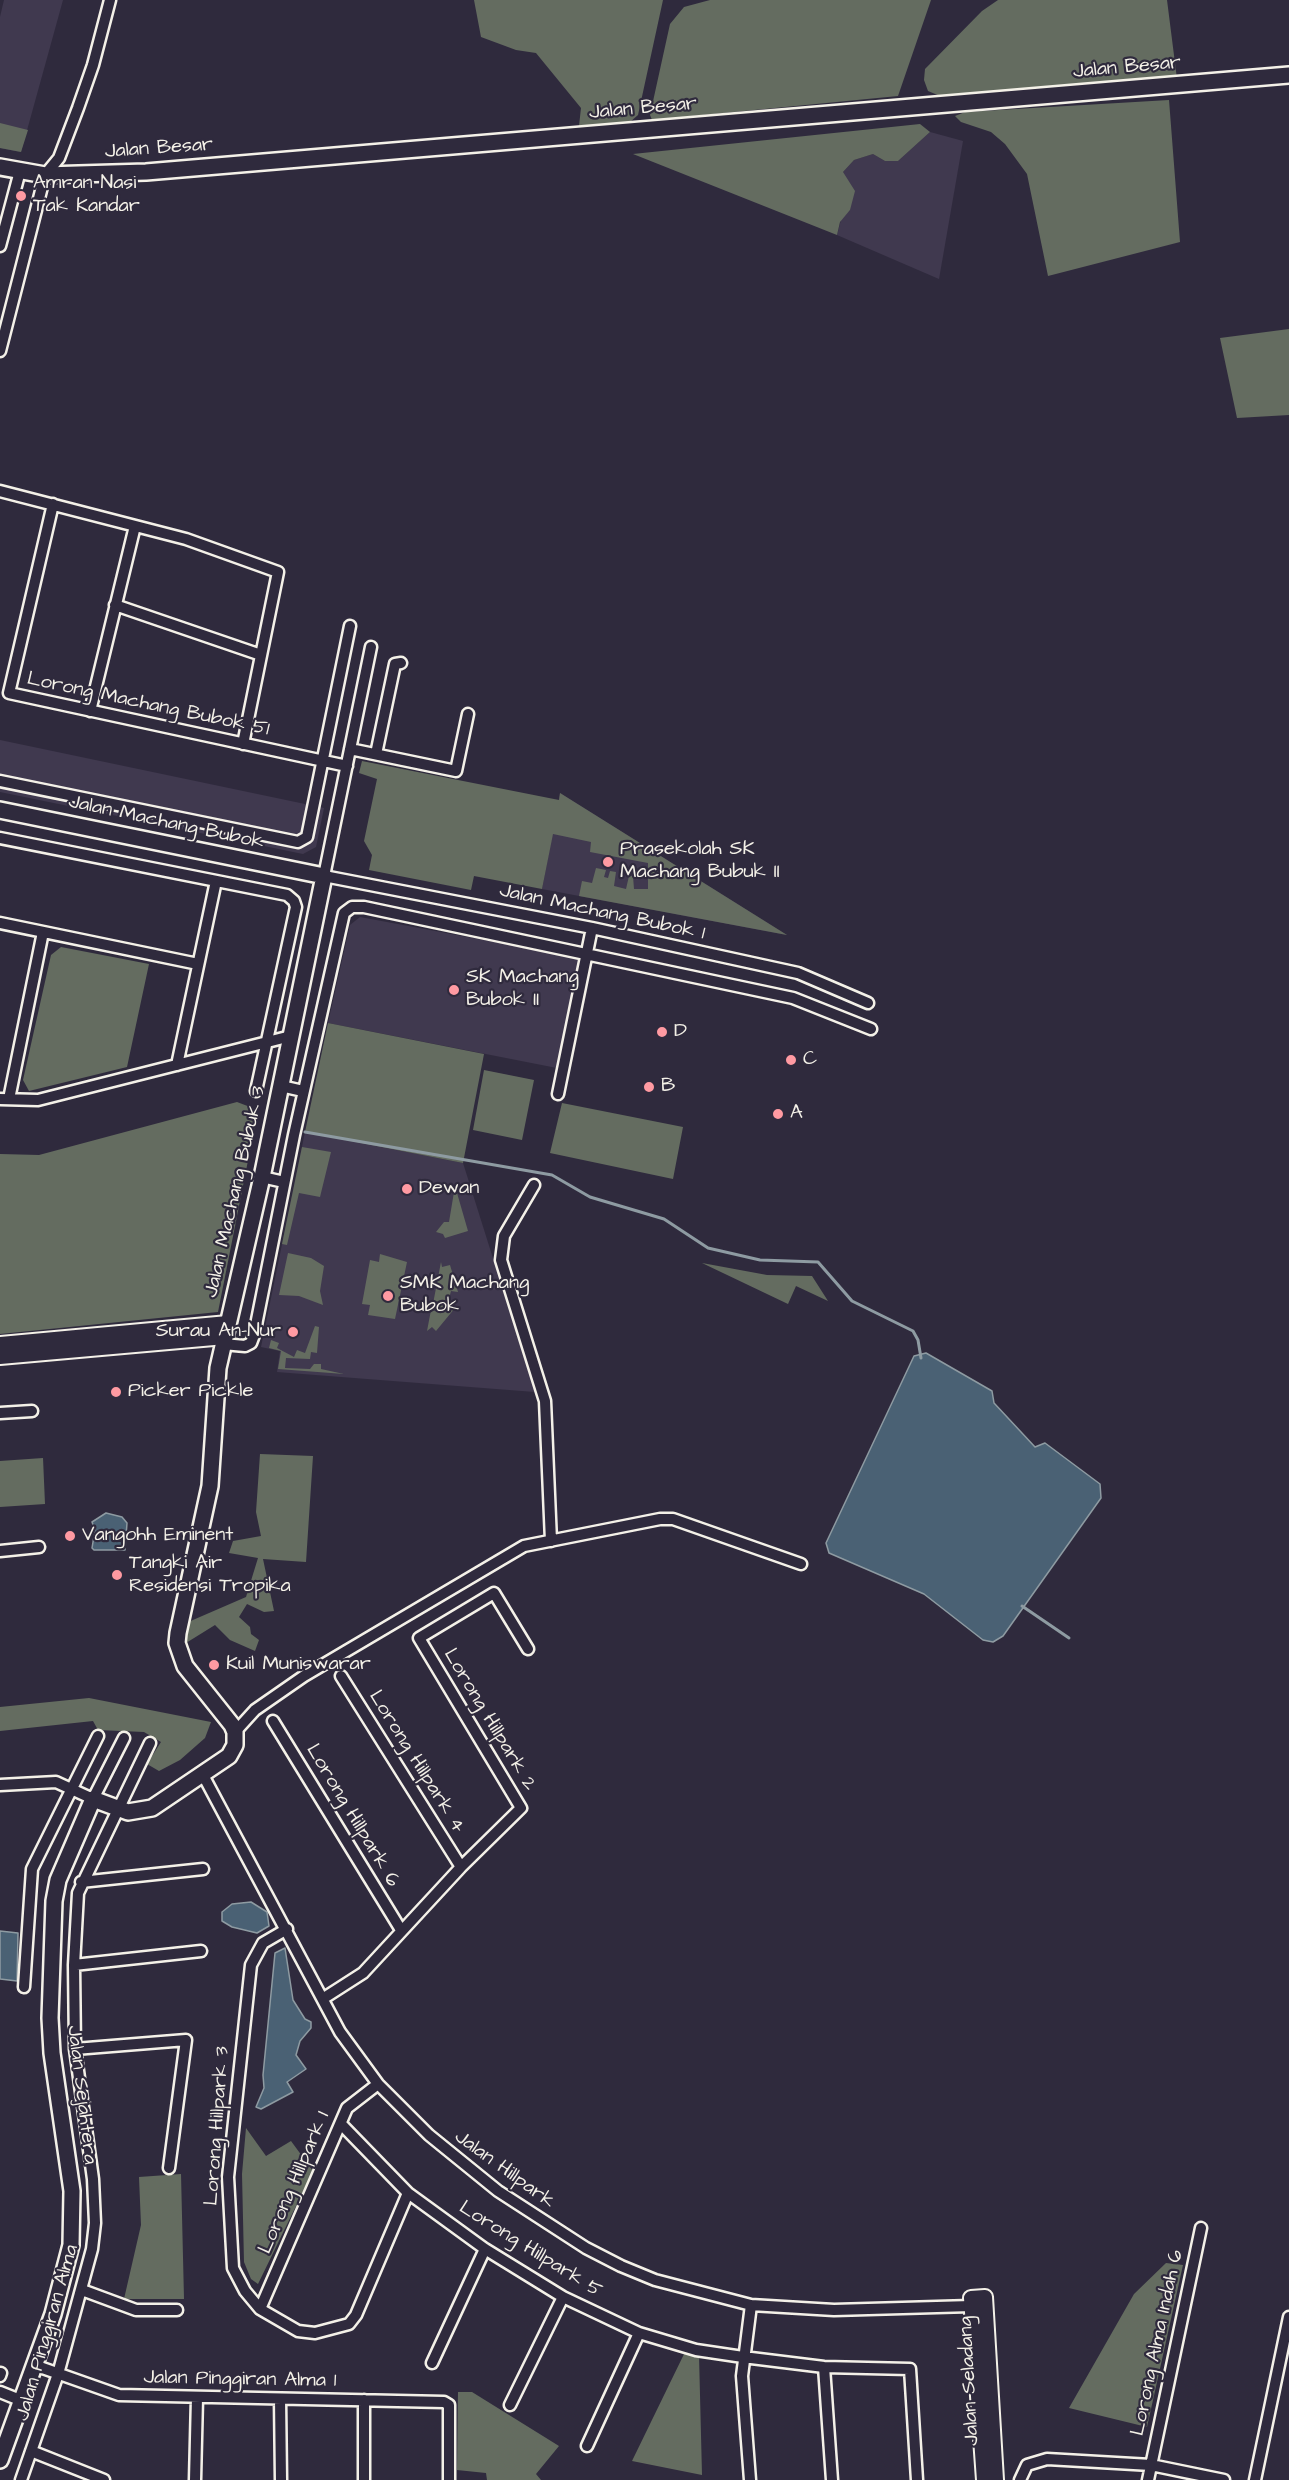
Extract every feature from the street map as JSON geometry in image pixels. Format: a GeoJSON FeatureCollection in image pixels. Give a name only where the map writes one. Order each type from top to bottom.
{"type":"FeatureCollection","features":[{"type":"Feature","properties":{"kind":"main road","name":"Jalan Besar"},"geometry":{"type":"LineString","coordinates":[[0,167],[45,175],[183,169],[1289,75]]}},
{"type":"Feature","properties":{"kind":"main road","name":"Jalan Machang Bubok"},"geometry":{"type":"LineString","coordinates":[[0,810],[324,876]]}},
{"type":"Feature","properties":{"kind":"main road","name":"Jalan Machang Bubuk 3"},"geometry":{"type":"LineString","coordinates":[[235,1732],[223,1713],[191,1677],[177,1643],[210,1486],[215,1391],[225,1335],[262,1177],[324,876]]}},
{"type":"Feature","properties":{"kind":"main road"},"geometry":{"type":"LineString","coordinates":[[93,1799],[128,1812],[152,1808],[203,1775],[232,1751],[235,1732]]}},
{"type":"Feature","properties":{"kind":"main road","name":"Jalan Sejahtera"},"geometry":{"type":"LineString","coordinates":[[0,2460],[61,2289],[71,2245],[73,2219],[66,2147],[52,2053],[54,1901],[64,1861],[93,1799]]}},
{"type":"Feature","properties":{"kind":"street"},"geometry":{"type":"LineString","coordinates":[[0,351],[45,175],[59,158],[78,108],[93,65],[110,0]]}},
{"type":"Feature","properties":{"kind":"street"},"geometry":{"type":"LineString","coordinates":[[0,246],[20,171]]}},
{"type":"Feature","properties":{"kind":"street"},"geometry":{"type":"LineString","coordinates":[[0,491],[186,539],[278,572],[243,744]]}},
{"type":"Feature","properties":{"kind":"street","name":"Lorong Machang Bubok 51"},"geometry":{"type":"LineString","coordinates":[[53,504],[9,693],[346,766]]}},
{"type":"Feature","properties":{"kind":"street"},"geometry":{"type":"LineString","coordinates":[[90,711],[135,526]]}},
{"type":"Feature","properties":{"kind":"street"},"geometry":{"type":"LineString","coordinates":[[115,605],[261,655]]}},
{"type":"Feature","properties":{"kind":"street"},"geometry":{"type":"LineString","coordinates":[[0,781],[298,842],[307,837],[350,626]]}},
{"type":"Feature","properties":{"kind":"street","name":"Jalan Machang Bubuk 3"},"geometry":{"type":"LineString","coordinates":[[324,876],[371,647]]}},
{"type":"Feature","properties":{"kind":"street"},"geometry":{"type":"LineString","coordinates":[[376,754],[395,664],[401,663]]}},
{"type":"Feature","properties":{"kind":"street"},"geometry":{"type":"LineString","coordinates":[[350,749],[456,771],[468,714]]}},
{"type":"Feature","properties":{"kind":"street"},"geometry":{"type":"LineString","coordinates":[[0,838],[216,881],[177,1065]]}},
{"type":"Feature","properties":{"kind":"street","name":"Jalan Machang Bubok 1"},"geometry":{"type":"LineString","coordinates":[[324,876],[592,928],[798,973],[868,1003]]}},
{"type":"Feature","properties":{"kind":"street","name":"Jalan Machang Bubuk 3"},"geometry":{"type":"LineString","coordinates":[[216,881],[287,895],[296,907],[256,1092]]}},
{"type":"Feature","properties":{"kind":"street"},"geometry":{"type":"LineString","coordinates":[[0,1344],[225,1335],[245,1346],[251,1342],[303,1091],[344,914],[352,907],[364,907],[587,953],[793,998],[871,1029]]}},
{"type":"Feature","properties":{"kind":"street"},"geometry":{"type":"LineString","coordinates":[[0,923],[198,964]]}},
{"type":"Feature","properties":{"kind":"street"},"geometry":{"type":"LineString","coordinates":[[558,1094],[592,928]]}},
{"type":"Feature","properties":{"kind":"street"},"geometry":{"type":"LineString","coordinates":[[43,932],[5,1099],[38,1100],[291,1036]]}},
{"type":"Feature","properties":{"kind":"street"},"geometry":{"type":"LineString","coordinates":[[281,1086],[303,1091]]}},
{"type":"Feature","properties":{"kind":"street"},"geometry":{"type":"LineString","coordinates":[[262,1177],[284,1182]]}},
{"type":"Feature","properties":{"kind":"street"},"geometry":{"type":"LineString","coordinates":[[534,1185],[504,1236],[501,1260],[545,1401],[551,1540]]}},
{"type":"Feature","properties":{"kind":"street"},"geometry":{"type":"LineString","coordinates":[[0,1357],[145,1338]]}},
{"type":"Feature","properties":{"kind":"street"},"geometry":{"type":"LineString","coordinates":[[0,1413],[32,1411]]}},
{"type":"Feature","properties":{"kind":"street"},"geometry":{"type":"LineString","coordinates":[[235,1732],[255,1710],[304,1676],[524,1546],[660,1519],[673,1519],[801,1564]]}},
{"type":"Feature","properties":{"kind":"street"},"geometry":{"type":"LineString","coordinates":[[0,1551],[39,1547]]}},
{"type":"Feature","properties":{"kind":"street","name":"Lorong Hillpark 2"},"geometry":{"type":"LineString","coordinates":[[324,1998],[363,1973],[461,1867],[521,1809],[419,1638],[494,1593],[528,1649]]}},
{"type":"Feature","properties":{"kind":"street","name":"Lorong Hillpark 4"},"geometry":{"type":"LineString","coordinates":[[342,1676],[461,1867]]}},
{"type":"Feature","properties":{"kind":"street","name":"Lorong Hillpark 6"},"geometry":{"type":"LineString","coordinates":[[273,1721],[401,1930]]}},
{"type":"Feature","properties":{"kind":"street"},"geometry":{"type":"LineString","coordinates":[[24,1986],[32,1869],[98,1736]]}},
{"type":"Feature","properties":{"kind":"street","name":"Jalan Sejahtera"},"geometry":{"type":"LineString","coordinates":[[93,1799],[124,1738]]}},
{"type":"Feature","properties":{"kind":"street","name":"Jalan Pinggiran Alma"},"geometry":{"type":"LineString","coordinates":[[21,2480],[57,2374],[92,2249],[94,2223],[89,2146],[75,2049],[74,1965],[76,1912],[81,1882],[150,1743]]}},
{"type":"Feature","properties":{"kind":"street","name":"Jalan Hillpark"},"geometry":{"type":"LineString","coordinates":[[203,1775],[324,1998],[340,2032],[378,2084],[461,2164],[498,2191],[586,2248],[655,2280],[751,2305],[834,2310],[971,2306]]}},
{"type":"Feature","properties":{"kind":"street"},"geometry":{"type":"LineString","coordinates":[[0,1785],[56,1782],[93,1799]]}},
{"type":"Feature","properties":{"kind":"street"},"geometry":{"type":"LineString","coordinates":[[81,1882],[203,1869]]}},
{"type":"Feature","properties":{"kind":"street","name":"Lorong Hillpark 3"},"geometry":{"type":"LineString","coordinates":[[287,1929],[263,1943],[251,1965],[228,2177],[232,2268],[245,2291],[260,2309],[298,2331],[315,2333],[350,2324],[356,2315],[408,2193]]}},
{"type":"Feature","properties":{"kind":"street"},"geometry":{"type":"LineString","coordinates":[[74,1965],[201,1951]]}},
{"type":"Feature","properties":{"kind":"street"},"geometry":{"type":"LineString","coordinates":[[75,2049],[186,2040],[169,2168]]}},
{"type":"Feature","properties":{"kind":"street","name":"Lorong Hillpark 1"},"geometry":{"type":"LineString","coordinates":[[260,2309],[346,2108],[378,2084]]}},
{"type":"Feature","properties":{"kind":"street","name":"Lorong Hillpark 5"},"geometry":{"type":"LineString","coordinates":[[341,2124],[408,2193],[485,2249],[563,2297],[639,2333],[696,2350],[824,2367],[910,2369],[917,2480]]}},
{"type":"Feature","properties":{"kind":"street","name":"Lorong Alma Indah 6"},"geometry":{"type":"LineString","coordinates":[[1148,2480],[1201,2228]]}},
{"type":"Feature","properties":{"kind":"street"},"geometry":{"type":"LineString","coordinates":[[432,2363],[485,2249]]}},
{"type":"Feature","properties":{"kind":"street"},"geometry":{"type":"LineString","coordinates":[[82,2290],[136,2310],[177,2310]]}},
{"type":"Feature","properties":{"kind":"street"},"geometry":{"type":"LineString","coordinates":[[510,2405],[563,2297]]}},
{"type":"Feature","properties":{"kind":"street","name":"Jalan Seladang"},"geometry":{"type":"LineString","coordinates":[[984,2480],[971,2298],[985,2297],[996,2480]]}},
{"type":"Feature","properties":{"kind":"street"},"geometry":{"type":"LineString","coordinates":[[750,2480],[743,2356],[751,2305]]}},
{"type":"Feature","properties":{"kind":"street"},"geometry":{"type":"LineString","coordinates":[[1255,2480],[1289,2317]]}},
{"type":"Feature","properties":{"kind":"street"},"geometry":{"type":"LineString","coordinates":[[587,2446],[639,2333]]}},
{"type":"Feature","properties":{"kind":"street","name":"Jalan Pinggiran Alma 1"},"geometry":{"type":"LineString","coordinates":[[34,2365],[118,2395],[439,2401],[449,2405],[449,2480]]}},
{"type":"Feature","properties":{"kind":"street"},"geometry":{"type":"LineString","coordinates":[[824,2367],[832,2480]]}},
{"type":"Feature","properties":{"kind":"street"},"geometry":{"type":"LineString","coordinates":[[0,2392],[20,2400]]}},
{"type":"Feature","properties":{"kind":"street"},"geometry":{"type":"LineString","coordinates":[[195,2480],[197,2398]]}},
{"type":"Feature","properties":{"kind":"street"},"geometry":{"type":"LineString","coordinates":[[280,2399],[281,2480]]}},
{"type":"Feature","properties":{"kind":"street"},"geometry":{"type":"LineString","coordinates":[[364,2400],[364,2480]]}},
{"type":"Feature","properties":{"kind":"street"},"geometry":{"type":"LineString","coordinates":[[32,2451],[104,2480]]}},
{"type":"Feature","properties":{"kind":"street"},"geometry":{"type":"LineString","coordinates":[[1020,2480],[1027,2465],[1047,2459],[1151,2465],[1224,2480]]}},
{"type":"Feature","properties":{"kind":"shaded area"},"geometry":{"type":"Polygon","coordinates":[[[4,0],[63,0],[21,152],[0,148],[0,17],[4,0]]]}},
{"type":"Feature","properties":{"kind":"shaded area"},"geometry":{"type":"Polygon","coordinates":[[[474,0],[663,0],[638,115],[630,122],[579,126],[581,108],[536,53],[516,50],[481,37],[474,0]]]}},
{"type":"Feature","properties":{"kind":"shaded area"},"geometry":{"type":"Polygon","coordinates":[[[710,0],[931,0],[898,96],[652,120],[650,115],[670,24],[684,7],[710,0]]]}},
{"type":"Feature","properties":{"kind":"shaded area"},"geometry":{"type":"Polygon","coordinates":[[[998,0],[1167,0],[1177,79],[940,96],[928,91],[924,80],[925,69],[982,11],[998,0]]]}},
{"type":"Feature","properties":{"kind":"shaded area"},"geometry":{"type":"Polygon","coordinates":[[[1169,100],[1180,242],[1048,276],[1027,174],[1005,144],[991,132],[961,122],[955,116],[965,112],[1169,100]]]}},
{"type":"Feature","properties":{"kind":"shaded area"},"geometry":{"type":"Polygon","coordinates":[[[0,123],[28,130],[21,152],[0,148],[0,123]]]}},
{"type":"Feature","properties":{"kind":"shaded area"},"geometry":{"type":"Polygon","coordinates":[[[920,124],[930,132],[898,161],[885,161],[873,154],[854,160],[843,172],[855,191],[850,210],[840,222],[837,235],[633,154],[920,124]]]}},
{"type":"Feature","properties":{"kind":"shaded area"},"geometry":{"type":"Polygon","coordinates":[[[930,132],[963,141],[939,279],[837,235],[841,220],[850,210],[843,172],[854,160],[873,154],[885,161],[898,161],[930,132]]]}},
{"type":"Feature","properties":{"kind":"shaded area"},"geometry":{"type":"Polygon","coordinates":[[[1289,329],[1289,415],[1237,418],[1220,338],[1289,329]]]}},
{"type":"Feature","properties":{"kind":"shaded area"},"geometry":{"type":"Polygon","coordinates":[[[0,740],[324,808],[316,847],[303,854],[0,792],[0,740]]]}},
{"type":"Feature","properties":{"kind":"shaded area"},"geometry":{"type":"Polygon","coordinates":[[[362,761],[559,800],[560,793],[787,935],[579,896],[582,881],[592,883],[596,868],[606,870],[604,877],[608,878],[610,871],[616,872],[614,886],[626,889],[629,876],[633,876],[634,889],[648,889],[648,863],[590,852],[591,842],[553,834],[542,889],[474,876],[471,890],[369,870],[372,855],[364,841],[377,779],[359,773],[362,761]]]}},
{"type":"Feature","properties":{"kind":"shaded area","name":"Prasekolah SK Machang Bubuk II"},"geometry":{"type":"Polygon","coordinates":[[[560,793],[787,935],[542,889],[560,793]]]}},
{"type":"Feature","properties":{"kind":"shaded area","name":"SK Machang Bubok II"},"geometry":{"type":"Polygon","coordinates":[[[360,917],[580,958],[557,1068],[328,1023],[350,925],[360,917]]]}},
{"type":"Feature","properties":{"kind":"shaded area"},"geometry":{"type":"Polygon","coordinates":[[[61,947],[149,964],[127,1067],[29,1091],[23,1080],[51,955],[61,947]]]}},
{"type":"Feature","properties":{"kind":"shaded area"},"geometry":{"type":"Polygon","coordinates":[[[328,1023],[484,1054],[463,1163],[305,1132],[328,1023]]]}},
{"type":"Feature","properties":{"kind":"shaded area"},"geometry":{"type":"Polygon","coordinates":[[[484,1070],[534,1080],[522,1140],[473,1130],[484,1070]]]}},
{"type":"Feature","properties":{"kind":"shaded area"},"geometry":{"type":"Polygon","coordinates":[[[237,1102],[258,1110],[218,1312],[0,1334],[0,1154],[39,1155],[237,1102]]]}},
{"type":"Feature","properties":{"kind":"shaded area"},"geometry":{"type":"Polygon","coordinates":[[[562,1103],[683,1127],[673,1179],[550,1153],[562,1103]]]}},
{"type":"Feature","properties":{"kind":"shaded area","name":"SMK Machang Bubok"},"geometry":{"type":"Polygon","coordinates":[[[305,1132],[463,1163],[535,1392],[277,1372],[280,1351],[261,1347],[305,1132]]]}},
{"type":"Feature","properties":{"kind":"shaded area"},"geometry":{"type":"Polygon","coordinates":[[[302,1147],[331,1152],[320,1197],[299,1193],[287,1245],[282,1244],[302,1147]]]}},
{"type":"Feature","properties":{"kind":"shaded area"},"geometry":{"type":"Polygon","coordinates":[[[455,1186],[468,1231],[445,1238],[443,1234],[436,1232],[444,1222],[449,1222],[455,1186]]]}},
{"type":"Feature","properties":{"kind":"shaded area"},"geometry":{"type":"Polygon","coordinates":[[[288,1253],[311,1258],[324,1266],[320,1291],[323,1305],[299,1296],[279,1295],[288,1253]]]}},
{"type":"Feature","properties":{"kind":"shaded area"},"geometry":{"type":"Polygon","coordinates":[[[380,1254],[407,1262],[395,1319],[368,1315],[370,1305],[362,1304],[370,1260],[379,1262],[380,1254]]]}},
{"type":"Feature","properties":{"kind":"shaded area"},"geometry":{"type":"Polygon","coordinates":[[[441,1262],[442,1267],[450,1265],[458,1292],[451,1291],[447,1306],[455,1308],[436,1331],[432,1327],[427,1331],[431,1310],[446,1313],[432,1309],[441,1262]]]}},
{"type":"Feature","properties":{"kind":"shaded area"},"geometry":{"type":"Polygon","coordinates":[[[702,1263],[767,1275],[812,1276],[828,1301],[796,1286],[788,1304],[702,1263]]]}},
{"type":"Feature","properties":{"kind":"shaded area"},"geometry":{"type":"Polygon","coordinates":[[[315,1326],[319,1327],[317,1353],[311,1352],[310,1359],[286,1358],[285,1368],[310,1369],[314,1364],[321,1364],[321,1369],[344,1374],[278,1369],[281,1351],[269,1348],[271,1340],[279,1343],[277,1348],[294,1357],[297,1350],[305,1353],[315,1326]]]}},
{"type":"Feature","properties":{"kind":"shaded area"},"geometry":{"type":"Polygon","coordinates":[[[260,1454],[313,1456],[306,1562],[263,1559],[274,1611],[264,1612],[247,1604],[239,1617],[250,1627],[251,1634],[259,1640],[255,1651],[230,1640],[215,1625],[186,1643],[186,1623],[246,1597],[258,1558],[229,1553],[233,1541],[261,1536],[256,1512],[260,1454]]]}},
{"type":"Feature","properties":{"kind":"shaded area"},"geometry":{"type":"Polygon","coordinates":[[[43,1458],[45,1504],[0,1507],[0,1461],[43,1458]]]}},
{"type":"Feature","properties":{"kind":"shaded area"},"geometry":{"type":"Polygon","coordinates":[[[89,1698],[211,1722],[205,1738],[180,1760],[159,1771],[147,1764],[161,1742],[144,1732],[98,1730],[93,1721],[0,1731],[0,1707],[89,1698]]]}},
{"type":"Feature","properties":{"kind":"shaded area"},"geometry":{"type":"Polygon","coordinates":[[[246,2128],[266,2156],[291,2141],[313,2171],[258,2284],[251,2279],[244,2262],[242,2174],[246,2128]]]}},
{"type":"Feature","properties":{"kind":"shaded area"},"geometry":{"type":"Polygon","coordinates":[[[181,2174],[184,2299],[124,2299],[141,2225],[139,2177],[181,2174]]]}},
{"type":"Feature","properties":{"kind":"shaded area"},"geometry":{"type":"Polygon","coordinates":[[[1166,2263],[1183,2265],[1147,2427],[1069,2408],[1134,2294],[1166,2263]]]}},
{"type":"Feature","properties":{"kind":"shaded area"},"geometry":{"type":"Polygon","coordinates":[[[686,2350],[699,2355],[702,2475],[632,2461],[686,2350]]]}},
{"type":"Feature","properties":{"kind":"shaded area"},"geometry":{"type":"Polygon","coordinates":[[[458,2392],[472,2392],[559,2446],[536,2474],[541,2480],[487,2480],[486,2473],[457,2470],[458,2392]]]}},
{"type":"Feature","properties":{"kind":"water"},"geometry":{"type":"Polygon","coordinates":[[[926,1353],[992,1391],[994,1403],[1035,1447],[1045,1443],[1100,1484],[1101,1498],[1003,1636],[993,1642],[983,1640],[924,1594],[829,1553],[826,1543],[914,1356],[926,1353]]]}},
{"type":"Feature","properties":{"kind":"water"},"geometry":{"type":"Polygon","coordinates":[[[106,1513],[122,1517],[127,1523],[125,1550],[94,1550],[92,1548],[95,1530],[92,1522],[106,1513]]]}},
{"type":"Feature","properties":{"kind":"water"},"geometry":{"type":"Polygon","coordinates":[[[251,1902],[267,1912],[269,1926],[257,1933],[232,1927],[222,1921],[222,1912],[232,1904],[251,1902]]]}},
{"type":"Feature","properties":{"kind":"water"},"geometry":{"type":"Polygon","coordinates":[[[0,1931],[18,1933],[17,1981],[0,1979],[0,1931]]]}},
{"type":"Feature","properties":{"kind":"water"},"geometry":{"type":"Polygon","coordinates":[[[285,1948],[293,2000],[305,2019],[311,2022],[311,2028],[300,2041],[296,2055],[306,2069],[287,2082],[293,2092],[261,2109],[256,2107],[264,2088],[263,2075],[275,1953],[285,1948]]]}},
{"type":"Feature","properties":{"kind":"waterway"},"geometry":{"type":"LineString","coordinates":[[305,1132],[552,1175],[590,1197],[664,1219],[708,1248],[760,1260],[818,1262],[852,1301],[913,1331],[918,1340],[921,1358]]}},
{"type":"Feature","properties":{"kind":"waterway"},"geometry":{"type":"LineString","coordinates":[[1022,1606],[1069,1638]]}},
{"type":"Feature","properties":{"kind":"place","name":"Amran Nasi Tak Kandar"},"geometry":{"type":"Point","coordinates":[21,196]}},
{"type":"Feature","properties":{"kind":"place","name":"Prasekolah SK Machang Bubuk II"},"geometry":{"type":"Point","coordinates":[608,862]}},
{"type":"Feature","properties":{"kind":"place","name":"SK Machang Bubok II"},"geometry":{"type":"Point","coordinates":[454,990]}},
{"type":"Feature","properties":{"kind":"place","name":"D"},"geometry":{"type":"Point","coordinates":[662,1032]}},
{"type":"Feature","properties":{"kind":"place","name":"C"},"geometry":{"type":"Point","coordinates":[791,1060]}},
{"type":"Feature","properties":{"kind":"place","name":"B"},"geometry":{"type":"Point","coordinates":[649,1087]}},
{"type":"Feature","properties":{"kind":"place","name":"A"},"geometry":{"type":"Point","coordinates":[778,1114]}},
{"type":"Feature","properties":{"kind":"place","name":"Dewan"},"geometry":{"type":"Point","coordinates":[407,1189]}},
{"type":"Feature","properties":{"kind":"place","name":"SMK Machang Bubok"},"geometry":{"type":"Point","coordinates":[388,1296]}},
{"type":"Feature","properties":{"kind":"place","name":"Surau An-Nur"},"geometry":{"type":"Point","coordinates":[293,1332]}},
{"type":"Feature","properties":{"kind":"place","name":"Picker Pickle"},"geometry":{"type":"Point","coordinates":[116,1392]}},
{"type":"Feature","properties":{"kind":"place","name":"Vangohh Eminent"},"geometry":{"type":"Point","coordinates":[70,1536]}},
{"type":"Feature","properties":{"kind":"place","name":"Tangki Air Residensi Tropika"},"geometry":{"type":"Point","coordinates":[117,1575]}},
{"type":"Feature","properties":{"kind":"place","name":"Kuil Muniswarar"},"geometry":{"type":"Point","coordinates":[214,1665]}}]}
